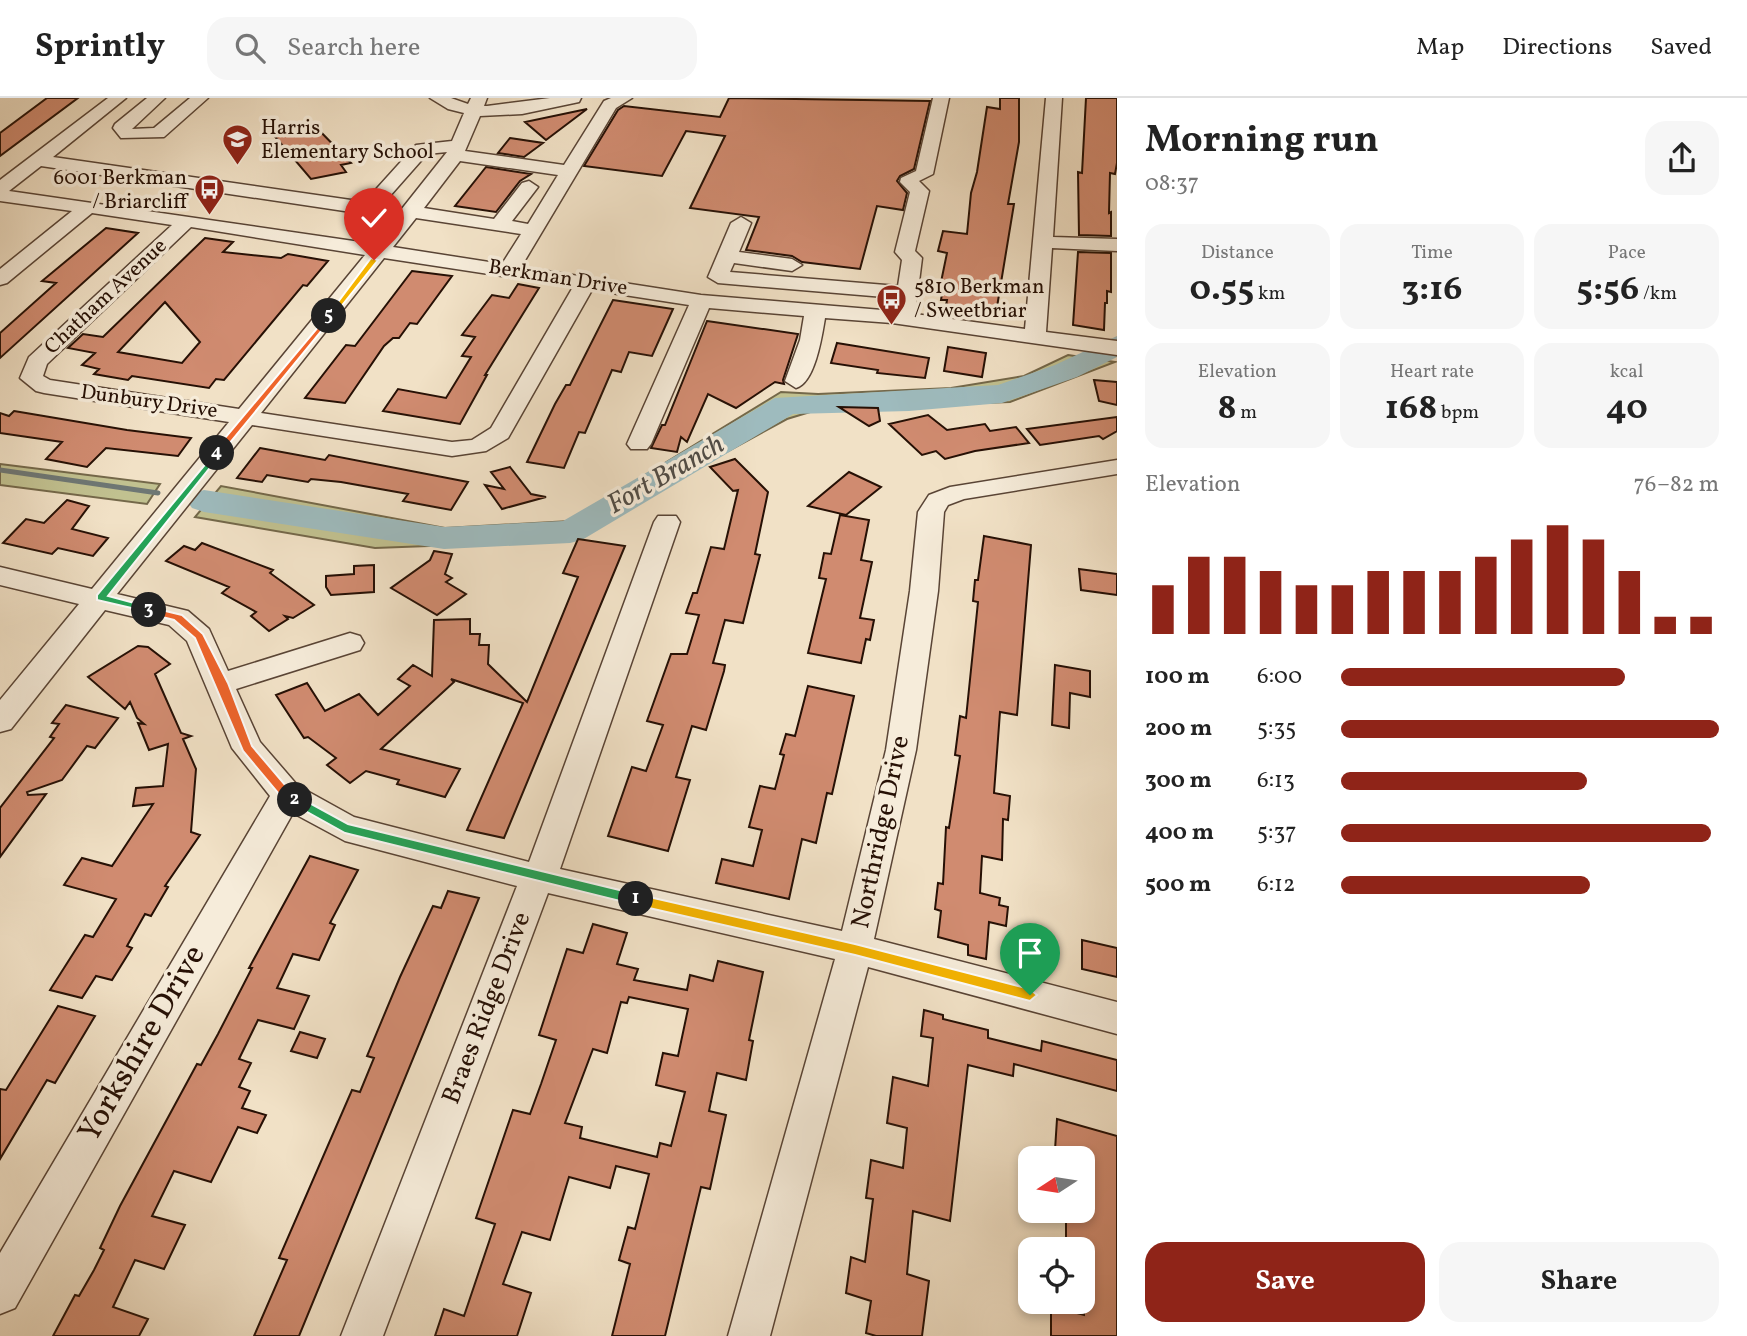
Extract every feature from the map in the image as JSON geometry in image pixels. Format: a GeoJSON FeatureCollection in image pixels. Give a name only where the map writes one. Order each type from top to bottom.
{"type":"FeatureCollection","features":[{"type":"Feature","properties":{"kind":"street"},"geometry":{"type":"LineString","coordinates":[[0,189],[118,98]]}},
{"type":"Feature","properties":{"kind":"street"},"geometry":{"type":"LineString","coordinates":[[156,98],[124,124],[121,128],[127,134],[158,133],[200,98]]}},
{"type":"Feature","properties":{"kind":"street"},"geometry":{"type":"LineString","coordinates":[[435,98],[458,145]]}},
{"type":"Feature","properties":{"kind":"street"},"geometry":{"type":"LineString","coordinates":[[435,98],[506,111],[528,108]]}},
{"type":"Feature","properties":{"kind":"street"},"geometry":{"type":"LineString","coordinates":[[498,98],[528,108]]}},
{"type":"Feature","properties":{"kind":"street"},"geometry":{"type":"LineString","coordinates":[[458,145],[528,108],[550,100],[573,98]]}},
{"type":"Feature","properties":{"kind":"street"},"geometry":{"type":"LineString","coordinates":[[508,271],[610,105],[624,98]]}},
{"type":"Feature","properties":{"kind":"street"},"geometry":{"type":"LineString","coordinates":[[904,318],[912,257],[905,252],[920,191],[909,182],[910,178],[924,174],[940,98]]}},
{"type":"Feature","properties":{"kind":"street"},"geometry":{"type":"LineString","coordinates":[[1035,337],[1054,98]]}},
{"type":"Feature","properties":{"kind":"street"},"geometry":{"type":"LineString","coordinates":[[0,721],[412,212],[458,145],[477,104]]}},
{"type":"Feature","properties":{"kind":"street"},"geometry":{"type":"LineString","coordinates":[[37,160],[81,167],[70,181],[331,220],[351,206],[375,201],[422,149],[434,145],[458,145],[536,178],[568,172]]}},
{"type":"Feature","properties":{"kind":"street"},"geometry":{"type":"LineString","coordinates":[[499,225],[536,178]]}},
{"type":"Feature","properties":{"kind":"street","name":"Berkman Drive"},"geometry":{"type":"LineString","coordinates":[[0,195],[187,221],[704,301],[904,318],[1117,348]]}},
{"type":"Feature","properties":{"kind":"street"},"geometry":{"type":"LineString","coordinates":[[0,279],[88,207]]}},
{"type":"Feature","properties":{"kind":"street"},"geometry":{"type":"LineString","coordinates":[[412,212],[499,225],[526,238]]}},
{"type":"Feature","properties":{"kind":"street"},"geometry":{"type":"LineString","coordinates":[[450,218],[438,236],[526,238]]}},
{"type":"Feature","properties":{"kind":"street","name":"Chatham Avenue"},"geometry":{"type":"LineString","coordinates":[[31,378],[37,362],[187,221]]}},
{"type":"Feature","properties":{"kind":"street"},"geometry":{"type":"LineString","coordinates":[[639,444],[741,223]]}},
{"type":"Feature","properties":{"kind":"street"},"geometry":{"type":"LineString","coordinates":[[1041,242],[1117,245]]}},
{"type":"Feature","properties":{"kind":"street"},"geometry":{"type":"LineString","coordinates":[[727,256],[909,288]]}},
{"type":"Feature","properties":{"kind":"street"},"geometry":{"type":"LineString","coordinates":[[718,277],[909,288]]}},
{"type":"Feature","properties":{"kind":"street","name":"Dunbury Drive"},"geometry":{"type":"LineString","coordinates":[[31,378],[44,386],[452,449],[478,446],[500,433],[586,282]]}},
{"type":"Feature","properties":{"kind":"street"},"geometry":{"type":"LineString","coordinates":[[796,381],[811,340],[815,310]]}},
{"type":"Feature","properties":{"kind":"street","name":"Northridge Drive"},"geometry":{"type":"LineString","coordinates":[[749,1336],[855,949],[901,750],[924,591],[930,512],[938,500],[959,492],[1117,467]]}},
{"type":"Feature","properties":{"kind":"street","name":"Braes Ridge Drive"},"geometry":{"type":"LineString","coordinates":[[362,1336],[529,895],[540,878],[667,522]]}},
{"type":"Feature","properties":{"kind":"street"},"geometry":{"type":"LineString","coordinates":[[0,576],[101,597],[178,618],[199,636],[222,683],[247,748],[287,795],[345,828],[540,878],[855,949],[1117,1018]]}},
{"type":"Feature","properties":{"kind":"street"},"geometry":{"type":"LineString","coordinates":[[222,683],[350,643]]}},
{"type":"Feature","properties":{"kind":"street","name":"Yorkshire Drive"},"geometry":{"type":"LineString","coordinates":[[0,1293],[287,795]]}},
{"type":"Feature","properties":{"kind":"green space"},"geometry":{"type":"Polygon","coordinates":[[[1068,355],[1115,362],[1010,402],[820,409],[787,419],[564,541],[375,548],[195,517],[221,486],[445,528],[570,521],[781,392],[818,394],[951,388],[1024,376],[1068,355]]]}},
{"type":"Feature","properties":{"kind":"green space"},"geometry":{"type":"Polygon","coordinates":[[[0,464],[160,484],[147,504],[0,485],[0,464]]]}},
{"type":"Feature","properties":{"kind":"building"},"geometry":{"type":"Polygon","coordinates":[[[47,98],[78,98],[0,156],[0,133],[47,98]]]}},
{"type":"Feature","properties":{"kind":"building"},"geometry":{"type":"Polygon","coordinates":[[[729,98],[930,101],[914,169],[900,176],[897,181],[907,193],[903,210],[877,206],[860,269],[802,262],[792,256],[746,250],[759,217],[690,208],[725,136],[686,131],[662,176],[584,166],[618,110],[624,106],[720,117],[729,98]]]}},
{"type":"Feature","properties":{"kind":"building"},"geometry":{"type":"Polygon","coordinates":[[[1000,98],[1019,98],[1019,142],[1008,204],[1014,204],[996,313],[946,306],[947,300],[941,300],[944,282],[941,282],[947,253],[938,251],[943,231],[967,234],[971,193],[987,107],[1000,109],[1000,98]]]}},
{"type":"Feature","properties":{"kind":"building"},"geometry":{"type":"Polygon","coordinates":[[[1086,98],[1117,98],[1117,163],[1115,174],[1110,173],[1111,236],[1079,235],[1078,172],[1082,173],[1086,98]]]}},
{"type":"Feature","properties":{"kind":"building"},"geometry":{"type":"Polygon","coordinates":[[[587,109],[546,140],[525,122],[587,109]]]}},
{"type":"Feature","properties":{"kind":"building"},"geometry":{"type":"Polygon","coordinates":[[[313,124],[351,163],[341,165],[346,172],[311,179],[271,132],[313,124]]]}},
{"type":"Feature","properties":{"kind":"building"},"geometry":{"type":"Polygon","coordinates":[[[510,138],[543,143],[524,157],[498,153],[510,138]]]}},
{"type":"Feature","properties":{"kind":"building"},"geometry":{"type":"Polygon","coordinates":[[[486,167],[531,174],[520,181],[496,212],[455,206],[486,167]]]}},
{"type":"Feature","properties":{"kind":"building"},"geometry":{"type":"Polygon","coordinates":[[[106,228],[138,233],[0,358],[0,333],[56,283],[42,281],[106,228]]]}},
{"type":"Feature","properties":{"kind":"building"},"geometry":{"type":"Polygon","coordinates":[[[205,238],[233,242],[223,252],[281,258],[288,254],[328,261],[307,286],[303,285],[224,380],[216,379],[209,388],[132,376],[128,380],[94,374],[99,369],[82,365],[95,353],[68,348],[83,334],[103,337],[205,238]],[[165,302],[118,352],[182,363],[200,342],[165,302]]]}},
{"type":"Feature","properties":{"kind":"building"},"geometry":{"type":"Polygon","coordinates":[[[1078,252],[1111,253],[1111,292],[1107,291],[1104,330],[1073,325],[1078,252]]]}},
{"type":"Feature","properties":{"kind":"building"},"geometry":{"type":"Polygon","coordinates":[[[412,271],[452,276],[417,324],[410,323],[399,338],[393,338],[384,346],[345,403],[305,398],[346,345],[355,346],[412,271]]]}},
{"type":"Feature","properties":{"kind":"building"},"geometry":{"type":"Polygon","coordinates":[[[518,284],[539,288],[485,375],[460,424],[383,411],[398,389],[446,398],[471,357],[462,356],[475,337],[462,335],[492,295],[509,298],[518,284]]]}},
{"type":"Feature","properties":{"kind":"building"},"geometry":{"type":"Polygon","coordinates":[[[613,300],[673,309],[652,356],[629,352],[621,372],[612,370],[585,433],[579,432],[564,468],[527,462],[555,404],[566,385],[570,385],[613,300]]]}},
{"type":"Feature","properties":{"kind":"building"},"geometry":{"type":"Polygon","coordinates":[[[707,321],[798,334],[784,384],[775,382],[736,408],[708,394],[687,442],[681,437],[677,452],[651,448],[662,425],[665,425],[707,321]]]}},
{"type":"Feature","properties":{"kind":"building"},"geometry":{"type":"Polygon","coordinates":[[[837,343],[929,358],[925,378],[877,373],[878,370],[831,363],[837,343]]]}},
{"type":"Feature","properties":{"kind":"building"},"geometry":{"type":"Polygon","coordinates":[[[948,347],[986,353],[982,377],[944,371],[948,347]]]}},
{"type":"Feature","properties":{"kind":"building"},"geometry":{"type":"Polygon","coordinates":[[[1094,380],[1117,382],[1117,405],[1099,401],[1094,380]]]}},
{"type":"Feature","properties":{"kind":"building"},"geometry":{"type":"Polygon","coordinates":[[[839,407],[878,408],[880,421],[869,426],[839,407]]]}},
{"type":"Feature","properties":{"kind":"building"},"geometry":{"type":"Polygon","coordinates":[[[14,411],[191,438],[178,456],[106,448],[87,467],[46,459],[62,442],[0,433],[0,413],[9,416],[14,411]]]}},
{"type":"Feature","properties":{"kind":"building"},"geometry":{"type":"Polygon","coordinates":[[[928,415],[947,430],[985,424],[990,431],[1016,427],[1029,443],[975,451],[945,459],[936,451],[922,455],[889,424],[928,415]]]}},
{"type":"Feature","properties":{"kind":"building"},"geometry":{"type":"Polygon","coordinates":[[[1117,417],[1117,431],[1103,439],[1099,436],[1040,445],[1027,429],[1117,417]]]}},
{"type":"Feature","properties":{"kind":"building"},"geometry":{"type":"Polygon","coordinates":[[[260,448],[325,460],[329,455],[468,482],[451,510],[403,501],[408,494],[341,482],[311,479],[308,482],[267,475],[262,482],[237,478],[260,448]]]}},
{"type":"Feature","properties":{"kind":"building"},"geometry":{"type":"Polygon","coordinates":[[[735,459],[768,492],[755,554],[760,555],[743,623],[725,620],[713,663],[725,665],[724,671],[706,730],[692,726],[676,777],[690,780],[668,851],[608,836],[632,767],[646,771],[663,725],[647,721],[671,654],[687,654],[699,615],[686,613],[693,593],[697,593],[711,547],[724,549],[738,490],[733,491],[710,467],[735,459]]]}},
{"type":"Feature","properties":{"kind":"building"},"geometry":{"type":"Polygon","coordinates":[[[510,467],[531,494],[546,497],[502,509],[485,485],[504,489],[491,472],[510,467]]]}},
{"type":"Feature","properties":{"kind":"building"},"geometry":{"type":"Polygon","coordinates":[[[849,472],[881,487],[846,515],[808,506],[849,472]]]}},
{"type":"Feature","properties":{"kind":"building"},"geometry":{"type":"Polygon","coordinates":[[[67,500],[89,506],[72,529],[108,538],[93,556],[58,548],[52,554],[3,543],[26,519],[44,523],[67,500]]]}},
{"type":"Feature","properties":{"kind":"building"},"geometry":{"type":"Polygon","coordinates":[[[840,515],[869,520],[861,560],[872,562],[860,618],[874,620],[870,640],[866,639],[861,663],[808,653],[826,579],[819,578],[824,553],[831,554],[840,515]]]}},
{"type":"Feature","properties":{"kind":"building"},"geometry":{"type":"Polygon","coordinates":[[[984,536],[1031,545],[1017,715],[1000,712],[994,793],[1010,796],[1008,820],[1003,819],[1002,860],[982,856],[980,893],[1000,898],[999,905],[1008,907],[1006,926],[989,922],[986,959],[968,955],[968,945],[938,937],[941,911],[935,909],[938,883],[943,884],[946,827],[949,828],[960,756],[955,755],[960,716],[966,718],[978,602],[973,601],[975,580],[978,580],[984,536]]]}},
{"type":"Feature","properties":{"kind":"building"},"geometry":{"type":"Polygon","coordinates":[[[578,539],[625,546],[504,838],[467,830],[523,703],[451,679],[454,682],[381,749],[460,769],[445,797],[397,784],[399,780],[366,771],[350,783],[327,765],[336,758],[308,737],[304,738],[276,695],[307,683],[325,711],[359,694],[378,715],[410,686],[398,679],[413,665],[432,676],[434,620],[470,619],[470,634],[480,634],[479,645],[489,645],[488,664],[527,702],[578,577],[563,573],[578,539]]]}},
{"type":"Feature","properties":{"kind":"building"},"geometry":{"type":"Polygon","coordinates":[[[202,543],[273,570],[270,573],[314,605],[293,618],[285,616],[288,619],[269,631],[251,616],[256,612],[222,593],[229,587],[166,561],[184,546],[195,550],[202,543]]]}},
{"type":"Feature","properties":{"kind":"building"},"geometry":{"type":"Polygon","coordinates":[[[434,551],[452,554],[445,574],[452,578],[446,582],[466,594],[437,615],[391,588],[430,560],[434,551]]]}},
{"type":"Feature","properties":{"kind":"building"},"geometry":{"type":"Polygon","coordinates":[[[374,565],[374,592],[331,595],[326,587],[326,576],[354,574],[354,566],[374,565]]]}},
{"type":"Feature","properties":{"kind":"building"},"geometry":{"type":"Polygon","coordinates":[[[1079,569],[1117,574],[1117,595],[1081,590],[1079,569]]]}},
{"type":"Feature","properties":{"kind":"building"},"geometry":{"type":"Polygon","coordinates":[[[138,646],[148,647],[170,664],[155,674],[181,733],[191,736],[183,739],[196,769],[191,832],[200,835],[165,886],[168,887],[151,916],[145,914],[127,946],[132,948],[112,980],[96,976],[82,998],[50,990],[85,935],[93,937],[116,899],[64,885],[82,858],[112,866],[153,804],[133,806],[136,788],[163,786],[168,744],[149,750],[138,723],[144,724],[137,718],[130,702],[125,709],[88,677],[138,646]]]}},
{"type":"Feature","properties":{"kind":"building"},"geometry":{"type":"Polygon","coordinates":[[[1055,665],[1090,671],[1090,697],[1070,693],[1069,728],[1052,725],[1055,665]]]}},
{"type":"Feature","properties":{"kind":"building"},"geometry":{"type":"Polygon","coordinates":[[[808,686],[854,696],[832,794],[827,793],[816,843],[802,839],[789,899],[716,883],[722,859],[753,866],[762,830],[749,827],[760,786],[775,789],[784,755],[780,754],[786,734],[795,736],[808,686]]]}},
{"type":"Feature","properties":{"kind":"building"},"geometry":{"type":"Polygon","coordinates":[[[66,705],[118,718],[95,748],[87,746],[62,780],[27,792],[28,795],[46,794],[0,857],[0,808],[54,738],[50,737],[59,724],[52,723],[66,705]]]}},
{"type":"Feature","properties":{"kind":"building"},"geometry":{"type":"Polygon","coordinates":[[[310,856],[358,870],[330,923],[335,925],[319,960],[293,954],[277,988],[309,996],[294,1029],[258,1020],[239,1059],[251,1063],[239,1087],[250,1091],[242,1108],[266,1115],[257,1133],[238,1127],[211,1182],[174,1171],[152,1216],[185,1225],[164,1269],[135,1260],[113,1307],[148,1319],[139,1336],[53,1336],[75,1295],[79,1296],[94,1270],[104,1250],[100,1248],[120,1206],[197,1064],[201,1065],[218,1034],[252,968],[249,968],[310,856]]]}},
{"type":"Feature","properties":{"kind":"building"},"geometry":{"type":"Polygon","coordinates":[[[448,891],[479,898],[299,1336],[254,1336],[287,1260],[279,1258],[352,1090],[360,1092],[374,1058],[367,1056],[400,977],[433,906],[441,908],[448,891]]]}},
{"type":"Feature","properties":{"kind":"building"},"geometry":{"type":"Polygon","coordinates":[[[593,924],[627,933],[617,964],[638,969],[634,980],[687,990],[690,975],[713,981],[718,961],[763,972],[749,1040],[753,1041],[746,1080],[717,1073],[709,1111],[726,1115],[710,1189],[701,1187],[665,1336],[612,1336],[630,1264],[619,1260],[628,1227],[635,1229],[649,1174],[616,1166],[610,1188],[569,1177],[550,1240],[522,1232],[503,1284],[531,1293],[517,1336],[435,1336],[444,1309],[464,1316],[495,1224],[476,1218],[513,1110],[530,1114],[556,1040],[539,1035],[567,949],[583,953],[593,924]],[[629,997],[627,1003],[621,1002],[607,1053],[593,1049],[565,1123],[582,1127],[580,1138],[657,1157],[660,1143],[671,1146],[685,1092],[656,1085],[663,1053],[678,1056],[688,1009],[629,997]]]}},
{"type":"Feature","properties":{"kind":"building"},"geometry":{"type":"Polygon","coordinates":[[[1082,940],[1117,948],[1117,977],[1082,969],[1082,940]]]}},
{"type":"Feature","properties":{"kind":"building"},"geometry":{"type":"Polygon","coordinates":[[[58,1006],[95,1016],[55,1083],[47,1080],[0,1159],[0,1089],[6,1090],[58,1006]]]}},
{"type":"Feature","properties":{"kind":"building"},"geometry":{"type":"Polygon","coordinates":[[[924,1010],[943,1015],[943,1019],[988,1030],[988,1038],[1041,1051],[1042,1041],[1117,1060],[1117,1091],[1014,1064],[1013,1076],[968,1065],[950,1221],[913,1211],[907,1274],[929,1281],[922,1336],[876,1336],[866,1333],[871,1301],[846,1293],[851,1257],[865,1262],[873,1199],[866,1198],[871,1160],[903,1168],[907,1128],[887,1123],[893,1077],[928,1086],[933,1038],[921,1036],[924,1010]]]}},
{"type":"Feature","properties":{"kind":"building"},"geometry":{"type":"Polygon","coordinates":[[[300,1032],[325,1039],[317,1058],[291,1051],[300,1032]]]}},
{"type":"Feature","properties":{"kind":"building"},"geometry":{"type":"Polygon","coordinates":[[[1057,1119],[1117,1136],[1117,1336],[1051,1336],[1051,1314],[1095,1314],[1095,1237],[1066,1237],[1066,1223],[1096,1223],[1096,1146],[1055,1146],[1057,1119]]]}},
{"type":"Feature","properties":{"kind":"waterway","name":"Fort Branch"},"geometry":{"type":"LineString","coordinates":[[204,501],[444,538],[570,532],[786,405],[909,402],[1002,394],[1066,371],[1117,345]]}},
{"type":"Feature","properties":{"kind":"waterway","name":"Fort Branch"},"geometry":{"type":"LineString","coordinates":[[0,470],[158,493]]}},
{"type":"Feature","properties":{"kind":"place","name":"Harris Elementary School"},"geometry":{"type":"Point","coordinates":[238,167]}},
{"type":"Feature","properties":{"kind":"place","name":"6001 Berkman / Briarcliff"},"geometry":{"type":"Point","coordinates":[210,217]}},
{"type":"Feature","properties":{"kind":"place","name":"5810 Berkman / Sweetbriar"},"geometry":{"type":"Point","coordinates":[891,326]}},
{"type":"Feature","properties":{"kind":"route"},"geometry":{"type":"LineString","coordinates":[[374,260],[101,597],[178,618],[199,636],[222,683],[247,748],[287,795],[345,828],[540,878],[855,949],[1030,995]]}}]}
